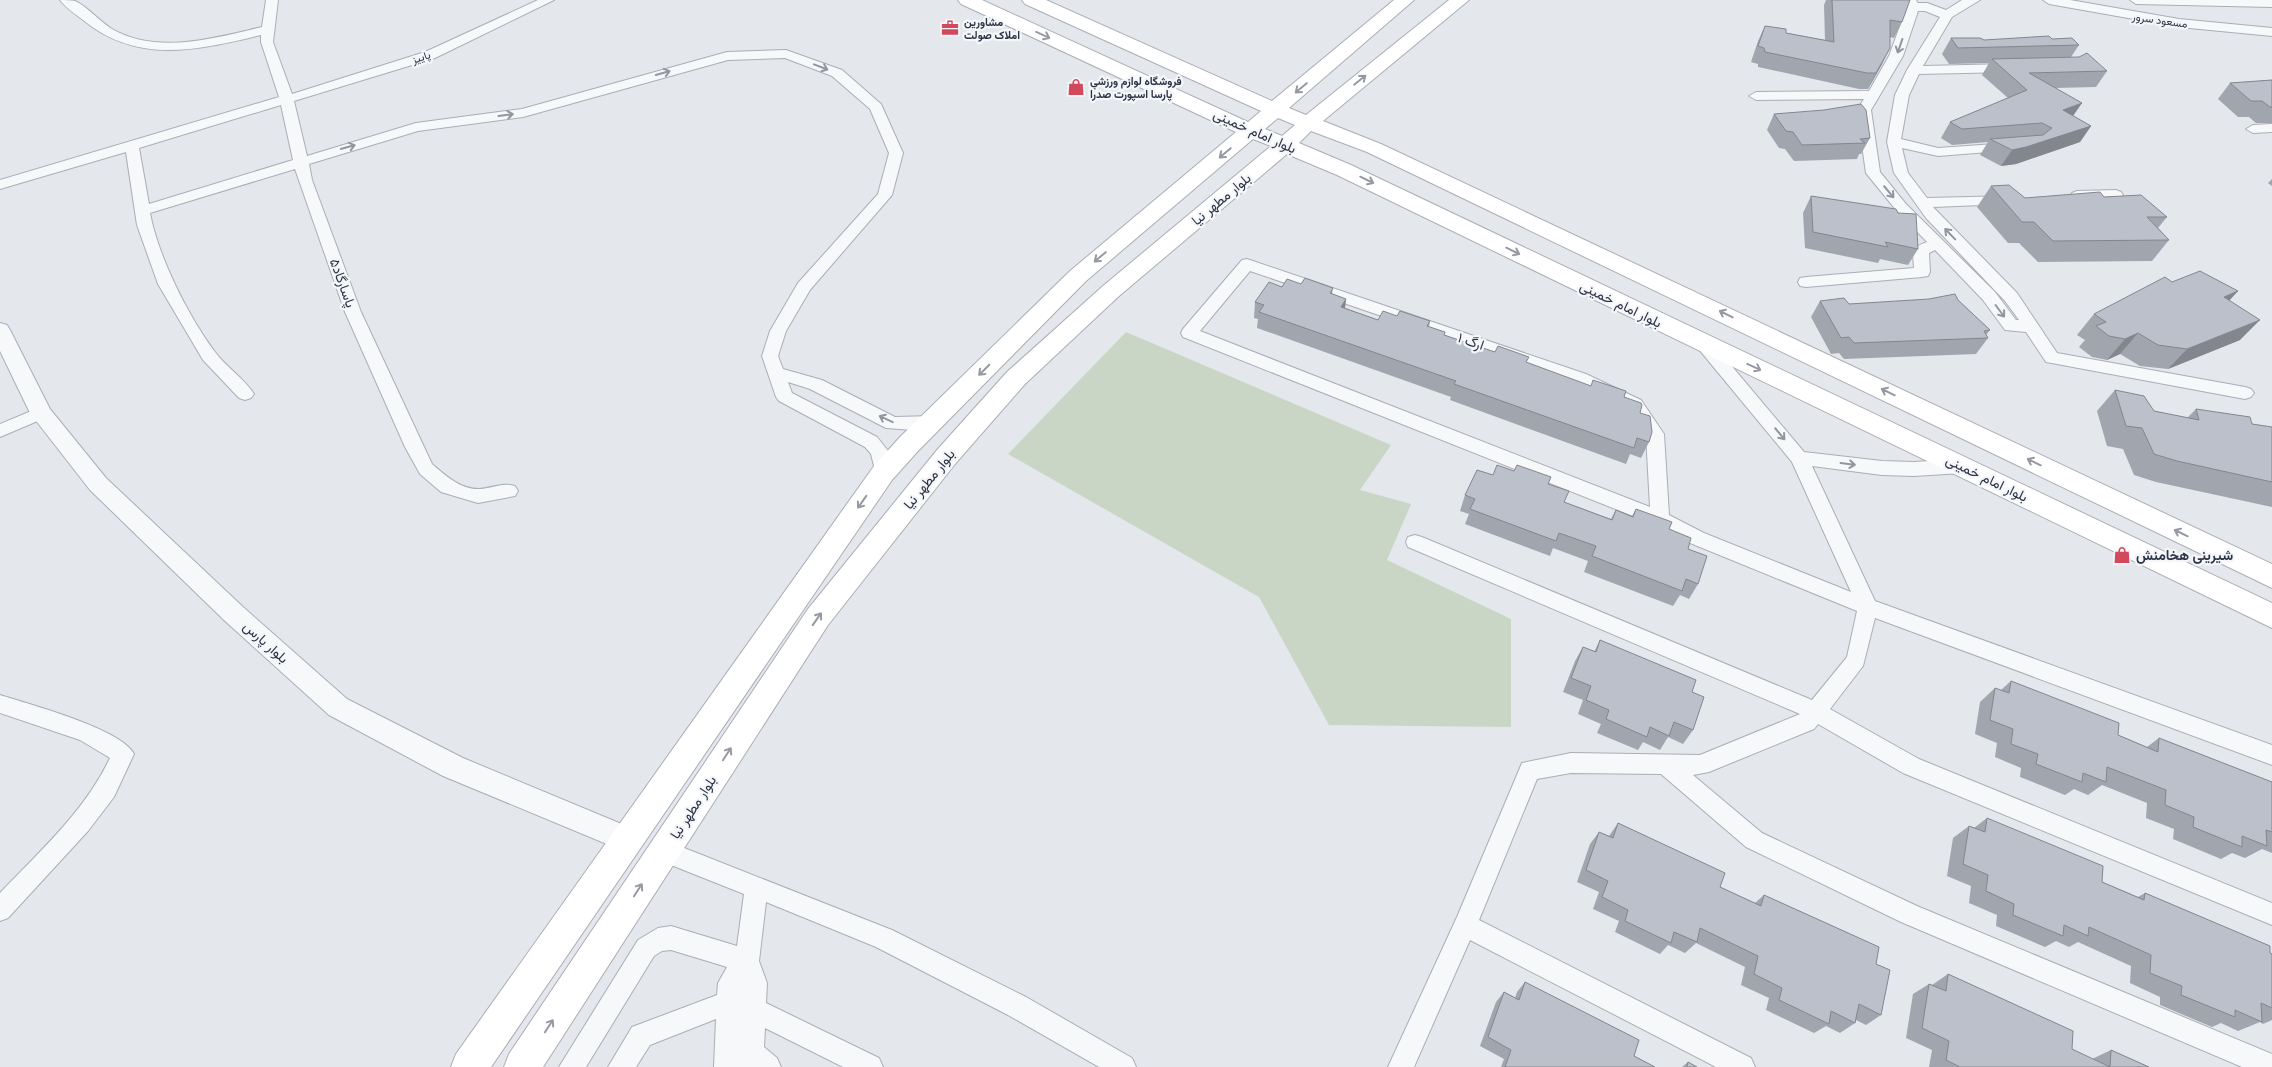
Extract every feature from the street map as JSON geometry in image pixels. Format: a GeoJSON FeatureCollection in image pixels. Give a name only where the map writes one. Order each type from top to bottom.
{"type":"FeatureCollection","features":[{"type":"Feature","properties":{"kind":"main road","name":"بلوار امام خمینی"},"geometry":{"type":"LineString","coordinates":[[967,0],[1252,131],[1344,170],[2272,616]]}},
{"type":"Feature","properties":{"kind":"main road","name":"بلوار امام خمینی"},"geometry":{"type":"LineString","coordinates":[[1031,0],[1275,110],[1374,148],[1732,317],[2272,577]]}},
{"type":"Feature","properties":{"kind":"main road"},"geometry":{"type":"LineString","coordinates":[[469,1067],[626,839],[883,473],[909,444],[1078,276],[1405,0]]}},
{"type":"Feature","properties":{"kind":"main road","name":"بلوار مطهر نیا"},"geometry":{"type":"LineString","coordinates":[[522,1067],[818,617],[946,457],[1016,378],[1111,291],[1285,145],[1308,122],[1460,0]]}},
{"type":"Feature","properties":{"kind":"main road"},"geometry":{"type":"LineString","coordinates":[[1201,107],[1225,102],[1229,97],[1229,89]]}},
{"type":"Feature","properties":{"kind":"main road"},"geometry":{"type":"LineString","coordinates":[[1342,95],[1351,124],[1374,148]]}},
{"type":"Feature","properties":{"kind":"main road"},"geometry":{"type":"LineString","coordinates":[[1344,170],[1341,158],[1347,152],[1354,148],[1374,148]]}},
{"type":"Feature","properties":{"kind":"main road"},"geometry":{"type":"LineString","coordinates":[[909,444],[946,457]]}},
{"type":"Feature","properties":{"kind":"street"},"geometry":{"type":"LineString","coordinates":[[66,0],[109,32],[138,44],[172,47],[210,42],[268,30]]}},
{"type":"Feature","properties":{"kind":"street","name":"پاسارگاد۵"},"geometry":{"type":"LineString","coordinates":[[272,0],[267,42],[288,100],[305,180],[354,312],[426,469],[447,487],[478,496],[509,492]]}},
{"type":"Feature","properties":{"kind":"street","name":"پاییز"},"geometry":{"type":"LineString","coordinates":[[0,185],[288,100],[430,55],[548,0]]}},
{"type":"Feature","properties":{"kind":"street"},"geometry":{"type":"LineString","coordinates":[[1974,0],[1965,3],[1947,15],[1914,70],[1902,95],[1894,142],[1901,173],[1931,215],[2011,296],[2052,358],[2245,393]]}},
{"type":"Feature","properties":{"kind":"street","name":"مسعود سرور"},"geometry":{"type":"LineString","coordinates":[[2049,0],[2179,23],[2268,33]]}},
{"type":"Feature","properties":{"kind":"street"},"geometry":{"type":"LineString","coordinates":[[2136,0],[2272,3]]}},
{"type":"Feature","properties":{"kind":"street"},"geometry":{"type":"LineString","coordinates":[[1947,15],[1912,4],[1896,56],[1864,110],[1873,173],[1901,207],[1989,296],[2011,326],[2031,326]]}},
{"type":"Feature","properties":{"kind":"street"},"geometry":{"type":"LineString","coordinates":[[144,210],[416,127],[523,113],[727,56],[786,54],[837,73],[876,107],[896,153],[885,195],[804,287],[778,331],[770,356],[785,397],[871,442],[880,452],[883,473]]}},
{"type":"Feature","properties":{"kind":"street"},"geometry":{"type":"LineString","coordinates":[[1914,70],[2020,68]]}},
{"type":"Feature","properties":{"kind":"street"},"geometry":{"type":"LineString","coordinates":[[1756,96],[1873,95]]}},
{"type":"Feature","properties":{"kind":"street"},"geometry":{"type":"LineString","coordinates":[[2252,129],[2272,128]]}},
{"type":"Feature","properties":{"kind":"street"},"geometry":{"type":"LineString","coordinates":[[1894,142],[1938,152],[2023,146]]}},
{"type":"Feature","properties":{"kind":"street"},"geometry":{"type":"LineString","coordinates":[[132,146],[145,225],[166,284],[209,356],[245,394]]}},
{"type":"Feature","properties":{"kind":"street"},"geometry":{"type":"LineString","coordinates":[[2058,197],[2116,195]]}},
{"type":"Feature","properties":{"kind":"street"},"geometry":{"type":"LineString","coordinates":[[1923,203],[2019,199]]}},
{"type":"Feature","properties":{"kind":"street"},"geometry":{"type":"LineString","coordinates":[[1806,282],[1922,272],[1921,250],[1938,244]]}},
{"type":"Feature","properties":{"kind":"street","name":"ارگ ۱"},"geometry":{"type":"LineString","coordinates":[[1247,264],[1580,378],[1635,404],[1655,434],[1660,519],[1189,333],[1247,264]]}},
{"type":"Feature","properties":{"kind":"street","name":"بلوار پارس"},"geometry":{"type":"LineString","coordinates":[[0,330],[41,413],[98,484],[234,614],[338,707],[453,767],[626,839]]}},
{"type":"Feature","properties":{"kind":"street"},"geometry":{"type":"LineString","coordinates":[[1401,1067],[1465,925],[1530,770],[1571,762],[1701,765],[1807,722],[1856,660],[1868,608],[1799,458],[1703,343]]}},
{"type":"Feature","properties":{"kind":"street"},"geometry":{"type":"LineString","coordinates":[[776,374],[816,384],[892,423],[913,424],[933,422]]}},
{"type":"Feature","properties":{"kind":"street"},"geometry":{"type":"LineString","coordinates":[[0,430],[41,413]]}},
{"type":"Feature","properties":{"kind":"street"},"geometry":{"type":"LineString","coordinates":[[1799,458],[1914,470],[1962,466]]}},
{"type":"Feature","properties":{"kind":"street"},"geometry":{"type":"LineString","coordinates":[[1660,519],[1697,538],[1868,608],[2272,755]]}},
{"type":"Feature","properties":{"kind":"street"},"geometry":{"type":"LineString","coordinates":[[1415,542],[1815,711],[1911,766],[2272,914]]}},
{"type":"Feature","properties":{"kind":"street"},"geometry":{"type":"LineString","coordinates":[[0,704],[87,733],[123,754],[106,790],[80,824],[0,910]]}},
{"type":"Feature","properties":{"kind":"street"},"geometry":{"type":"LineString","coordinates":[[1665,764],[1754,840],[1908,914],[2272,1067]]}},
{"type":"Feature","properties":{"kind":"street"},"geometry":{"type":"LineString","coordinates":[[664,851],[884,938],[1017,1006],[1123,1067]]}},
{"type":"Feature","properties":{"kind":"street"},"geometry":{"type":"LineString","coordinates":[[741,1063],[754,1010],[755,983],[747,961],[756,888]]}},
{"type":"Feature","properties":{"kind":"street"},"geometry":{"type":"LineString","coordinates":[[1465,925],[1742,1067]]}},
{"type":"Feature","properties":{"kind":"street"},"geometry":{"type":"LineString","coordinates":[[572,1067],[646,948],[658,940],[672,938],[747,961]]}},
{"type":"Feature","properties":{"kind":"street"},"geometry":{"type":"LineString","coordinates":[[741,1063],[730,1002],[730,983],[747,961]]}},
{"type":"Feature","properties":{"kind":"street"},"geometry":{"type":"LineString","coordinates":[[621,1067],[641,1036],[730,1002]]}},
{"type":"Feature","properties":{"kind":"street"},"geometry":{"type":"LineString","coordinates":[[754,1010],[870,1067]]}},
{"type":"Feature","properties":{"kind":"green space"},"geometry":{"type":"Polygon","coordinates":[[[1126,332],[1391,445],[1360,490],[1411,504],[1387,560],[1511,619],[1511,727],[1329,725],[1259,597],[1008,454],[1126,332]]]}},
{"type":"Feature","properties":{"kind":"building"},"geometry":{"type":"Polygon","coordinates":[[[1832,0],[1910,0],[1902,22],[1890,20],[1890,48],[1876,73],[1867,73],[1765,52],[1764,48],[1758,46],[1765,26],[1786,29],[1786,33],[1834,42],[1832,0]]]}},
{"type":"Feature","properties":{"kind":"building"},"geometry":{"type":"Polygon","coordinates":[[[2049,36],[2052,39],[2072,38],[2079,45],[1958,48],[1951,38],[1980,38],[1984,40],[2049,36]]]}},
{"type":"Feature","properties":{"kind":"building"},"geometry":{"type":"Polygon","coordinates":[[[2087,53],[2107,71],[2029,73],[2082,103],[2063,110],[2091,126],[2012,150],[1990,139],[2043,135],[2052,128],[2042,123],[1962,129],[1950,122],[2027,90],[1992,59],[2079,57],[2087,53]]]}},
{"type":"Feature","properties":{"kind":"building"},"geometry":{"type":"Polygon","coordinates":[[[2272,80],[2272,107],[2262,101],[2251,101],[2230,83],[2272,80]]]}},
{"type":"Feature","properties":{"kind":"building"},"geometry":{"type":"Polygon","coordinates":[[[1861,104],[1866,110],[1870,138],[1860,139],[1865,143],[1802,145],[1793,132],[1786,131],[1774,114],[1824,110],[1861,104]]]}},
{"type":"Feature","properties":{"kind":"building"},"geometry":{"type":"Polygon","coordinates":[[[2009,185],[2025,198],[2100,192],[2104,197],[2141,195],[2167,217],[2147,217],[2169,240],[2053,241],[2034,222],[2022,222],[1991,186],[2009,185]]]}},
{"type":"Feature","properties":{"kind":"building"},"geometry":{"type":"Polygon","coordinates":[[[1811,196],[1896,209],[1898,213],[1916,214],[1918,249],[1885,242],[1888,247],[1813,232],[1811,196]]]}},
{"type":"Feature","properties":{"kind":"building"},"geometry":{"type":"Polygon","coordinates":[[[2200,271],[2238,291],[2224,297],[2260,320],[2187,349],[2158,345],[2138,333],[2125,339],[2109,336],[2096,326],[2106,322],[2094,314],[2165,277],[2172,282],[2200,271]]]}},
{"type":"Feature","properties":{"kind":"building"},"geometry":{"type":"Polygon","coordinates":[[[1305,278],[1333,288],[1330,293],[1346,299],[1341,307],[1378,320],[1383,311],[1397,316],[1400,311],[1430,321],[1427,326],[1445,332],[1444,335],[1495,352],[1498,346],[1529,357],[1526,362],[1591,386],[1593,380],[1626,391],[1624,397],[1641,403],[1640,413],[1650,416],[1652,432],[1649,442],[1637,438],[1634,448],[1454,384],[1456,381],[1259,312],[1264,305],[1255,302],[1269,282],[1282,287],[1287,279],[1301,284],[1305,278]]]}},
{"type":"Feature","properties":{"kind":"building"},"geometry":{"type":"Polygon","coordinates":[[[1955,294],[1958,300],[1990,330],[1984,331],[1988,338],[1854,343],[1849,337],[1841,338],[1820,301],[1844,298],[1849,304],[1929,299],[1955,294]]]}},
{"type":"Feature","properties":{"kind":"building"},"geometry":{"type":"Polygon","coordinates":[[[2115,390],[2144,396],[2154,411],[2199,420],[2196,409],[2250,417],[2252,424],[2272,427],[2272,482],[2177,461],[2154,454],[2142,428],[2126,426],[2115,390]]]}},
{"type":"Feature","properties":{"kind":"building"},"geometry":{"type":"Polygon","coordinates":[[[1497,465],[1514,471],[1517,465],[1551,477],[1548,484],[1569,491],[1564,502],[1612,520],[1616,510],[1633,517],[1636,509],[1672,522],[1669,529],[1691,538],[1688,549],[1707,556],[1698,584],[1686,579],[1682,591],[1592,556],[1596,546],[1559,533],[1556,541],[1470,509],[1475,499],[1465,495],[1477,470],[1493,475],[1497,465]]]}},
{"type":"Feature","properties":{"kind":"building"},"geometry":{"type":"Polygon","coordinates":[[[1600,640],[1696,680],[1692,692],[1704,697],[1693,730],[1674,722],[1669,736],[1650,727],[1647,737],[1606,719],[1609,710],[1586,700],[1591,686],[1571,678],[1583,647],[1596,652],[1600,640]]]}},
{"type":"Feature","properties":{"kind":"building"},"geometry":{"type":"Polygon","coordinates":[[[2011,681],[2119,723],[2118,735],[2158,752],[2159,738],[2272,782],[2272,832],[2266,830],[2267,846],[2242,836],[2242,847],[2193,827],[2194,817],[2165,805],[2166,790],[2107,767],[2106,782],[2083,773],[2082,782],[2036,764],[2038,754],[2011,744],[2013,729],[1990,720],[1995,688],[2009,693],[2011,681]]]}},
{"type":"Feature","properties":{"kind":"building"},"geometry":{"type":"Polygon","coordinates":[[[1987,818],[2103,866],[2102,882],[2144,900],[2145,893],[2270,946],[2270,953],[2272,954],[2272,1008],[2261,1003],[2262,1022],[2235,1010],[2235,1017],[2181,995],[2182,986],[2150,973],[2151,955],[2089,927],[2088,936],[2064,925],[2063,936],[2013,915],[2014,904],[1986,891],[1988,875],[1963,864],[1969,826],[1985,832],[1987,818]]]}},
{"type":"Feature","properties":{"kind":"building"},"geometry":{"type":"Polygon","coordinates":[[[1618,823],[1725,873],[1720,887],[1761,906],[1764,895],[1879,947],[1876,964],[1890,970],[1881,1015],[1859,1004],[1855,1023],[1831,1011],[1829,1024],[1779,1000],[1782,988],[1754,974],[1758,956],[1700,928],[1697,942],[1674,932],[1671,943],[1625,921],[1628,910],[1602,897],[1608,881],[1586,870],[1599,832],[1613,838],[1618,823]]]}},
{"type":"Feature","properties":{"kind":"building"},"geometry":{"type":"Polygon","coordinates":[[[1948,974],[2073,1031],[2072,1049],[2110,1067],[1960,1067],[1946,1060],[1949,1041],[1922,1028],[1929,984],[1946,991],[1948,974]]]}},
{"type":"Feature","properties":{"kind":"building"},"geometry":{"type":"Polygon","coordinates":[[[1525,982],[1639,1040],[1634,1056],[1655,1067],[1505,1067],[1511,1050],[1488,1037],[1504,992],[1519,1000],[1525,982]]]}},
{"type":"Feature","properties":{"kind":"building"},"geometry":{"type":"Polygon","coordinates":[[[2111,1050],[2149,1067],[2110,1067],[2111,1050]]]}},
{"type":"Feature","properties":{"kind":"building"},"geometry":{"type":"Polygon","coordinates":[[[1688,1062],[1697,1067],[1687,1067],[1688,1062]]]}},
{"type":"Feature","properties":{"kind":"place","name":"مشاورین املاک صولت"},"geometry":{"type":"Point","coordinates":[950,28]}},
{"type":"Feature","properties":{"kind":"place","name":"فروشگاه لوازم ورزشي پارسا اسپورت صدرا"},"geometry":{"type":"Point","coordinates":[1076,87]}},
{"type":"Feature","properties":{"kind":"place","name":"شیرینی هخامنش"},"geometry":{"type":"Point","coordinates":[2122,555]}}]}
